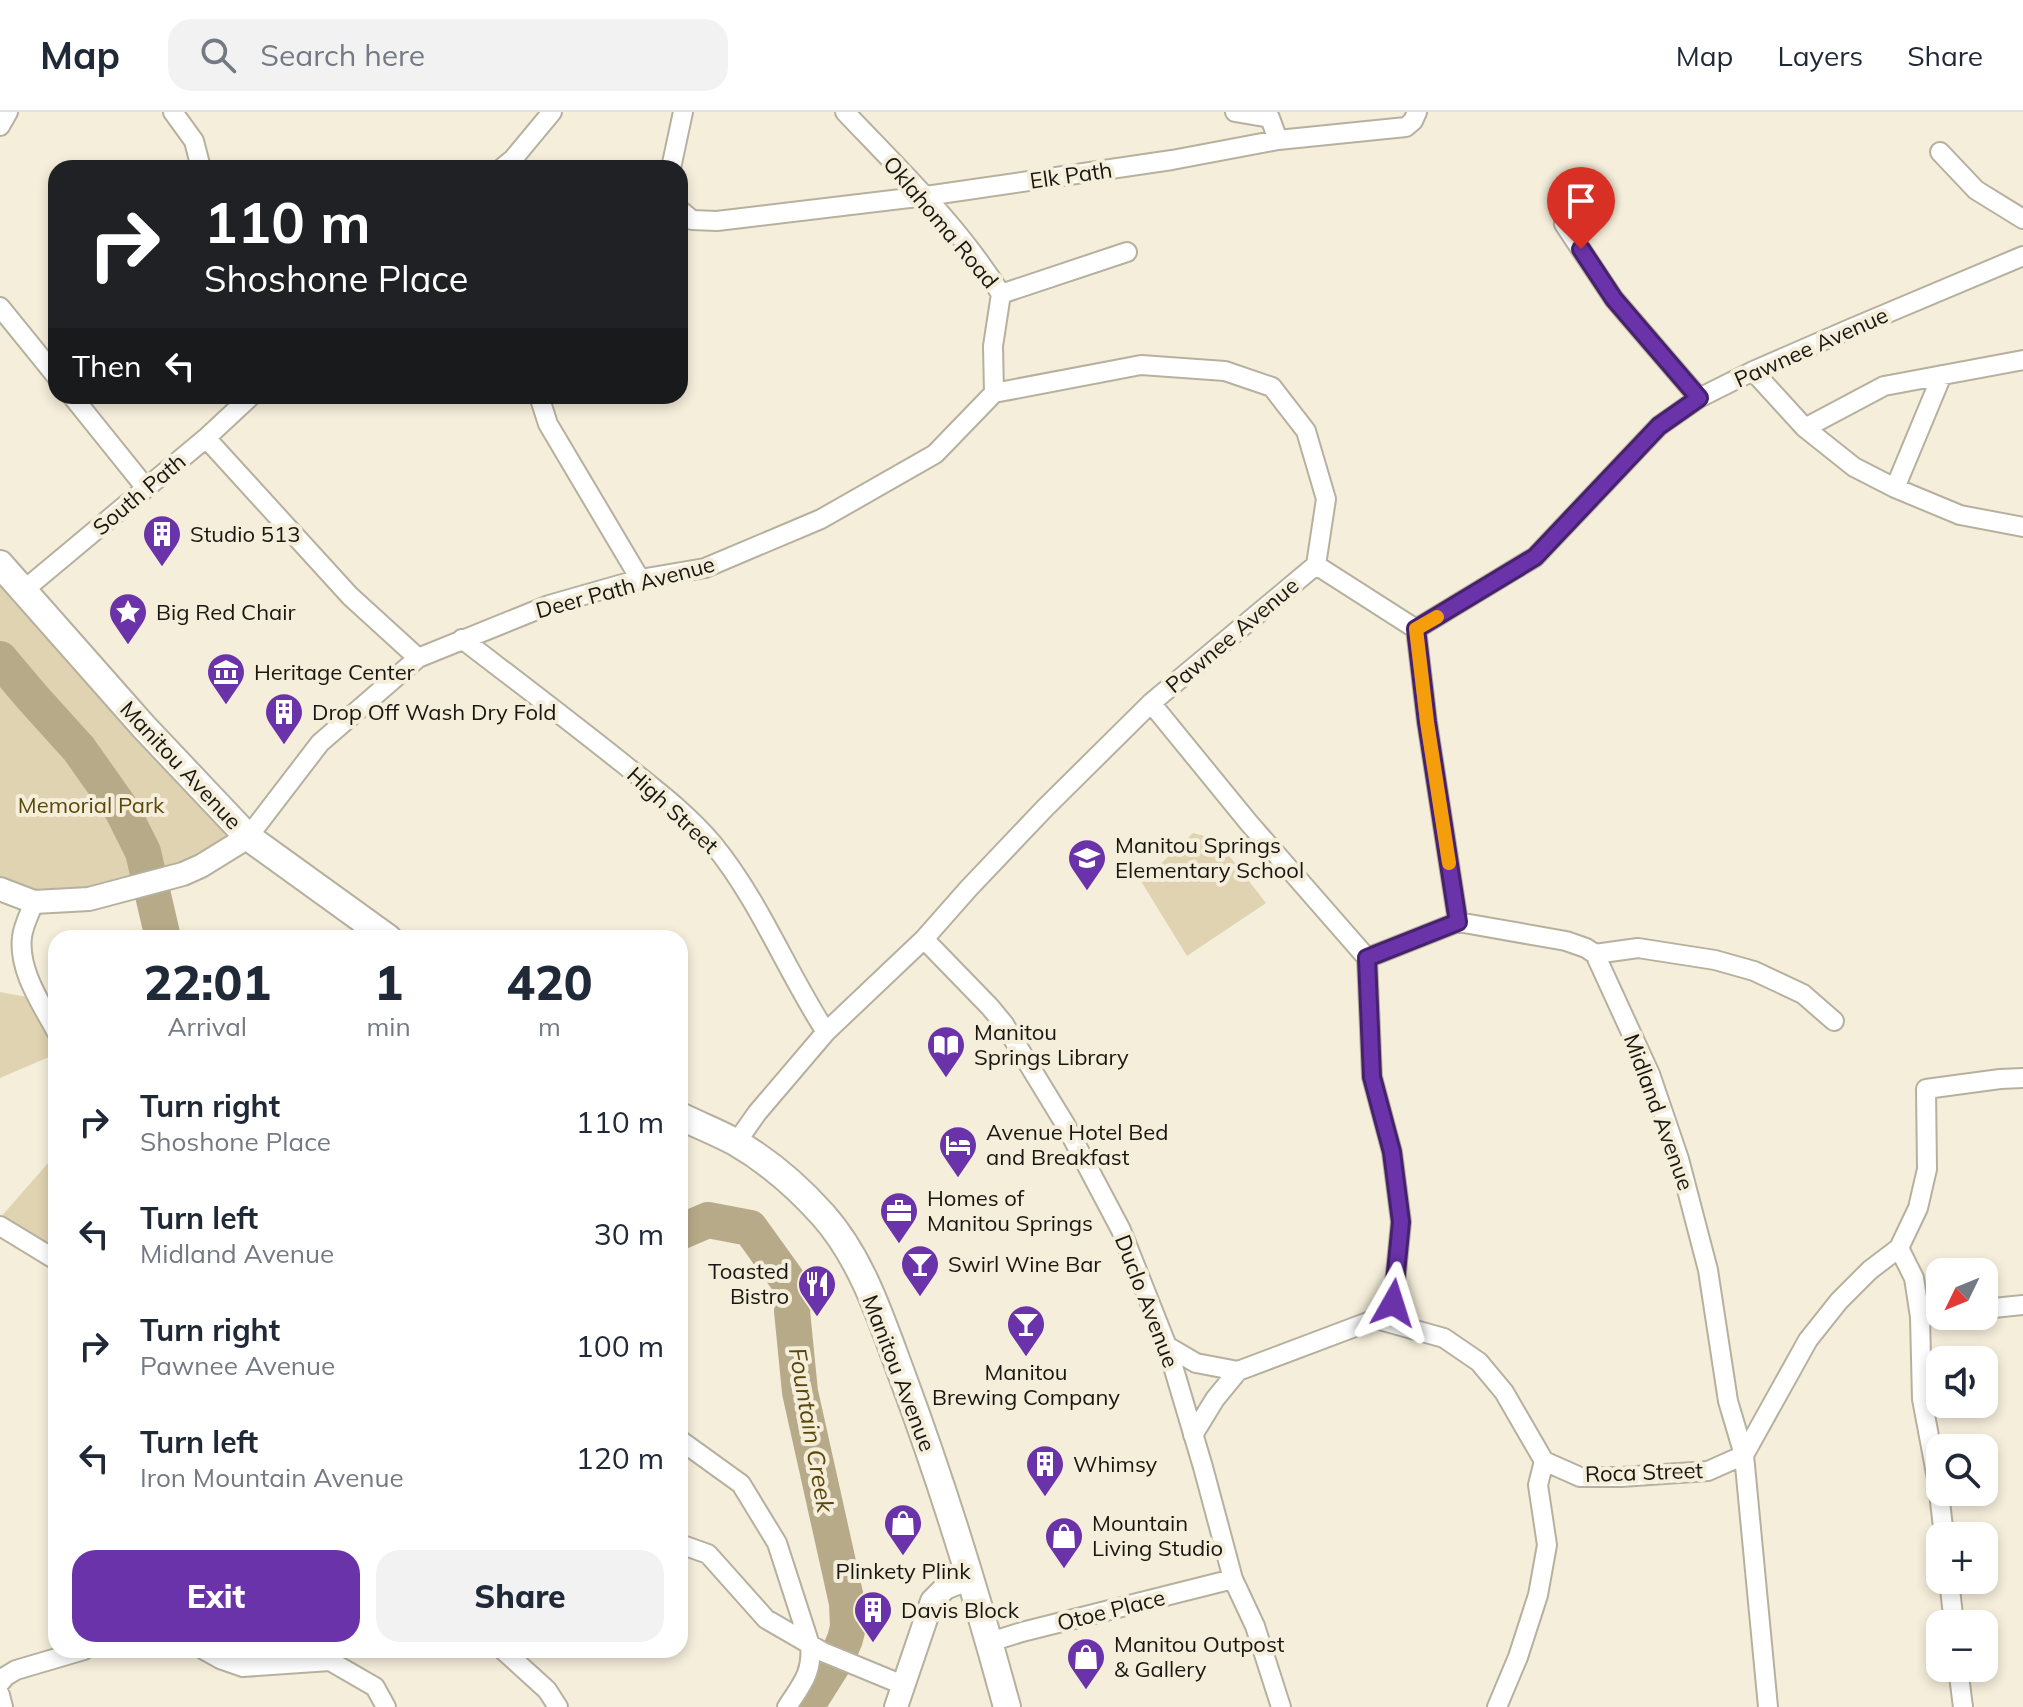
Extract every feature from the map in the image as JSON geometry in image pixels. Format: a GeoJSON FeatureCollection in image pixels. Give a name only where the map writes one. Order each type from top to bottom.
{"type":"FeatureCollection","features":[{"type":"Feature","properties":{"kind":"main road","name":"Manitou Avenue"},"geometry":{"type":"LineString","coordinates":[[0,564],[143,726],[248,837],[377,930]]}},
{"type":"Feature","properties":{"kind":"main road","name":"Manitou Avenue"},"geometry":{"type":"LineString","coordinates":[[688,1120],[736,1143],[779,1173],[825,1217],[855,1260],[881,1320],[954,1524],[1007,1707]]}},
{"type":"Feature","properties":{"kind":"street"},"geometry":{"type":"LineString","coordinates":[[0,126],[8,112]]}},
{"type":"Feature","properties":{"kind":"street"},"geometry":{"type":"LineString","coordinates":[[173,112],[194,141],[199,160]]}},
{"type":"Feature","properties":{"kind":"street"},"geometry":{"type":"LineString","coordinates":[[512,160],[552,112]]}},
{"type":"Feature","properties":{"kind":"street"},"geometry":{"type":"LineString","coordinates":[[673,160],[683,112]]}},
{"type":"Feature","properties":{"kind":"street","name":"Oklahoma Road"},"geometry":{"type":"LineString","coordinates":[[845,112],[926,196],[983,265],[1001,294],[993,346],[994,393]]}},
{"type":"Feature","properties":{"kind":"street"},"geometry":{"type":"LineString","coordinates":[[1235,112],[1270,118],[1278,140]]}},
{"type":"Feature","properties":{"kind":"street","name":"Elk Path"},"geometry":{"type":"LineString","coordinates":[[688,217],[692,220],[717,221],[926,196],[1172,160],[1278,140],[1406,127],[1417,112]]}},
{"type":"Feature","properties":{"kind":"street"},"geometry":{"type":"LineString","coordinates":[[1940,152],[1976,190],[2023,219]]}},
{"type":"Feature","properties":{"kind":"street"},"geometry":{"type":"LineString","coordinates":[[1570,214],[1564,224],[1614,299],[1699,398]]}},
{"type":"Feature","properties":{"kind":"street"},"geometry":{"type":"LineString","coordinates":[[1001,294],[1127,252]]}},
{"type":"Feature","properties":{"kind":"street","name":"Pawnee Avenue"},"geometry":{"type":"LineString","coordinates":[[736,1143],[757,1113],[826,1032],[924,939],[1045,808],[1151,703],[1316,565],[1416,629],[1535,557],[1659,426],[1699,398],[1753,371],[2023,256]]}},
{"type":"Feature","properties":{"kind":"street"},"geometry":{"type":"LineString","coordinates":[[0,307],[48,366]]}},
{"type":"Feature","properties":{"kind":"street"},"geometry":{"type":"LineString","coordinates":[[1805,428],[1884,386],[2023,360]]}},
{"type":"Feature","properties":{"kind":"street"},"geometry":{"type":"LineString","coordinates":[[994,393],[1141,365],[1225,371],[1272,387],[1306,431],[1326,499],[1316,565]]}},
{"type":"Feature","properties":{"kind":"street"},"geometry":{"type":"LineString","coordinates":[[1753,371],[1805,428],[1854,467],[1960,515],[2022,525]]}},
{"type":"Feature","properties":{"kind":"street"},"geometry":{"type":"LineString","coordinates":[[1895,488],[1942,375]]}},
{"type":"Feature","properties":{"kind":"street","name":"Deer Path Avenue"},"geometry":{"type":"LineString","coordinates":[[248,837],[320,743],[418,658],[549,605],[640,579],[705,568],[821,519],[935,454],[994,393]]}},
{"type":"Feature","properties":{"kind":"street"},"geometry":{"type":"LineString","coordinates":[[78,404],[146,488]]}},
{"type":"Feature","properties":{"kind":"street","name":"South Path"},"geometry":{"type":"LineString","coordinates":[[24,590],[242,404]]}},
{"type":"Feature","properties":{"kind":"street"},"geometry":{"type":"LineString","coordinates":[[542,404],[548,424],[640,579]]}},
{"type":"Feature","properties":{"kind":"street"},"geometry":{"type":"LineString","coordinates":[[206,438],[350,596],[418,658]]}},
{"type":"Feature","properties":{"kind":"street"},"geometry":{"type":"LineString","coordinates":[[1416,629],[1458,922]]}},
{"type":"Feature","properties":{"kind":"street","name":"High Street"},"geometry":{"type":"LineString","coordinates":[[462,639],[648,783],[711,842],[744,886],[826,1032]]}},
{"type":"Feature","properties":{"kind":"street"},"geometry":{"type":"LineString","coordinates":[[1151,703],[1249,823],[1367,958],[1372,1077],[1392,1152],[1401,1222],[1393,1303],[1376,1319],[1238,1371],[1215,1399],[1193,1435]]}},
{"type":"Feature","properties":{"kind":"street"},"geometry":{"type":"LineString","coordinates":[[0,889],[34,902],[89,899],[183,874],[248,837]]}},
{"type":"Feature","properties":{"kind":"street"},"geometry":{"type":"LineString","coordinates":[[34,902],[22,936],[22,958],[48,1017]]}},
{"type":"Feature","properties":{"kind":"street"},"geometry":{"type":"LineString","coordinates":[[1367,958],[1458,922],[1566,941],[1595,954],[1638,948],[1715,960],[1754,971],[1803,994],[1834,1021]]}},
{"type":"Feature","properties":{"kind":"street","name":"Duclo Avenue"},"geometry":{"type":"LineString","coordinates":[[924,939],[1004,1024],[1065,1124],[1121,1230],[1167,1346],[1233,1579],[1255,1626],[1281,1707]]}},
{"type":"Feature","properties":{"kind":"street","name":"Midland Avenue"},"geometry":{"type":"LineString","coordinates":[[1595,954],[1650,1074],[1679,1159],[1708,1270],[1728,1401],[1744,1455],[1768,1707]]}},
{"type":"Feature","properties":{"kind":"street"},"geometry":{"type":"LineString","coordinates":[[1744,1455],[1808,1340],[1839,1301],[1870,1270],[1899,1248],[1918,1208],[1927,1169],[1926,1089],[2023,1078]]}},
{"type":"Feature","properties":{"kind":"street"},"geometry":{"type":"LineString","coordinates":[[0,1226],[48,1255]]}},
{"type":"Feature","properties":{"kind":"street"},"geometry":{"type":"LineString","coordinates":[[1899,1248],[1914,1278],[1920,1317],[1922,1399],[1942,1522]]}},
{"type":"Feature","properties":{"kind":"street"},"geometry":{"type":"LineString","coordinates":[[1998,1308],[2023,1305]]}},
{"type":"Feature","properties":{"kind":"street"},"geometry":{"type":"LineString","coordinates":[[1920,1317],[1926,1316]]}},
{"type":"Feature","properties":{"kind":"street"},"geometry":{"type":"LineString","coordinates":[[1376,1319],[1444,1338],[1479,1362],[1504,1392],[1544,1461],[1538,1485],[1547,1545],[1534,1607],[1497,1707]]}},
{"type":"Feature","properties":{"kind":"street"},"geometry":{"type":"LineString","coordinates":[[1167,1346],[1196,1363],[1238,1371]]}},
{"type":"Feature","properties":{"kind":"street"},"geometry":{"type":"LineString","coordinates":[[688,1446],[741,1484],[777,1543],[810,1645],[809,1673],[787,1707]]}},
{"type":"Feature","properties":{"kind":"street","name":"Roca Street"},"geometry":{"type":"LineString","coordinates":[[1544,1461],[1580,1477],[1621,1477],[1708,1471],[1744,1455]]}},
{"type":"Feature","properties":{"kind":"street"},"geometry":{"type":"LineString","coordinates":[[688,1547],[708,1554],[766,1619],[810,1645],[903,1685]]}},
{"type":"Feature","properties":{"kind":"street"},"geometry":{"type":"LineString","coordinates":[[896,1707],[932,1601],[945,1588],[970,1578]]}},
{"type":"Feature","properties":{"kind":"street","name":"Otoe Place"},"geometry":{"type":"LineString","coordinates":[[990,1642],[1233,1579]]}},
{"type":"Feature","properties":{"kind":"street"},"geometry":{"type":"LineString","coordinates":[[2,1676],[57,1658]]}},
{"type":"Feature","properties":{"kind":"street"},"geometry":{"type":"LineString","coordinates":[[218,1658],[243,1667],[317,1658]]}},
{"type":"Feature","properties":{"kind":"street"},"geometry":{"type":"LineString","coordinates":[[336,1658],[375,1687],[386,1707]]}},
{"type":"Feature","properties":{"kind":"street"},"geometry":{"type":"LineString","coordinates":[[513,1658],[547,1690],[558,1707]]}},
{"type":"Feature","properties":{"kind":"street"},"geometry":{"type":"LineString","coordinates":[[1960,1682],[1963,1707]]}},
{"type":"Feature","properties":{"kind":"street"},"geometry":{"type":"LineString","coordinates":[[0,1695],[3,1707]]}},
{"type":"Feature","properties":{"kind":"green space","name":"Memorial Park"},"geometry":{"type":"Polygon","coordinates":[[[0,564],[248,837],[89,899],[0,889],[0,564]]]}},
{"type":"Feature","properties":{"kind":"green space"},"geometry":{"type":"Polygon","coordinates":[[[1193,833],[1216,839],[1266,903],[1187,956],[1139,878],[1155,869],[1193,833]]]}},
{"type":"Feature","properties":{"kind":"green space"},"geometry":{"type":"Polygon","coordinates":[[[0,992],[38,999],[48,1017],[48,1057],[0,1078],[0,992]]]}},
{"type":"Feature","properties":{"kind":"green space"},"geometry":{"type":"Polygon","coordinates":[[[48,1163],[48,1254],[0,1218],[48,1163]]]}},
{"type":"Feature","properties":{"kind":"waterway","name":"Fountain Creek"},"geometry":{"type":"LineString","coordinates":[[0,659],[79,749],[122,810],[143,852],[161,930]]}},
{"type":"Feature","properties":{"kind":"waterway","name":"Fountain Creek"},"geometry":{"type":"LineString","coordinates":[[688,1229],[708,1220],[750,1228],[796,1292],[792,1311],[800,1392],[847,1603],[848,1627],[837,1658],[806,1707]]}},
{"type":"Feature","properties":{"kind":"slow traffic"},"geometry":{"type":"LineString","coordinates":[[1437,617],[1416,629],[1449,863]]}},
{"type":"Feature","properties":{"kind":"place","name":"Studio 513"},"geometry":{"type":"Point","coordinates":[162,568]}},
{"type":"Feature","properties":{"kind":"place","name":"Big Red Chair"},"geometry":{"type":"Point","coordinates":[128,646]}},
{"type":"Feature","properties":{"kind":"place","name":"Heritage Center"},"geometry":{"type":"Point","coordinates":[226,706]}},
{"type":"Feature","properties":{"kind":"place","name":"Drop Off Wash Dry Fold"},"geometry":{"type":"Point","coordinates":[284,746]}},
{"type":"Feature","properties":{"kind":"place","name":"Manitou Springs Elementary School"},"geometry":{"type":"Point","coordinates":[1087,892]}},
{"type":"Feature","properties":{"kind":"place","name":"Manitou Springs Library"},"geometry":{"type":"Point","coordinates":[946,1079]}},
{"type":"Feature","properties":{"kind":"place","name":"Avenue Hotel Bed and Breakfast"},"geometry":{"type":"Point","coordinates":[958,1179]}},
{"type":"Feature","properties":{"kind":"place","name":"Homes of Manitou Springs"},"geometry":{"type":"Point","coordinates":[899,1245]}},
{"type":"Feature","properties":{"kind":"place","name":"Swirl Wine Bar"},"geometry":{"type":"Point","coordinates":[920,1298]}},
{"type":"Feature","properties":{"kind":"place","name":"Toasted Bistro"},"geometry":{"type":"Point","coordinates":[817,1318]}},
{"type":"Feature","properties":{"kind":"place","name":"Manitou Brewing Company"},"geometry":{"type":"Point","coordinates":[1026,1358]}},
{"type":"Feature","properties":{"kind":"place","name":"Whimsy"},"geometry":{"type":"Point","coordinates":[1045,1498]}},
{"type":"Feature","properties":{"kind":"place","name":"Plinkety Plink"},"geometry":{"type":"Point","coordinates":[903,1557]}},
{"type":"Feature","properties":{"kind":"place","name":"Mountain Living Studio"},"geometry":{"type":"Point","coordinates":[1064,1570]}},
{"type":"Feature","properties":{"kind":"place","name":"Davis Block"},"geometry":{"type":"Point","coordinates":[873,1644]}},
{"type":"Feature","properties":{"kind":"place","name":"Manitou Outpost & Gallery"},"geometry":{"type":"Point","coordinates":[1086,1691]}},
{"type":"Feature","properties":{"kind":"route"},"geometry":{"type":"LineString","coordinates":[[1393,1303],[1401,1222],[1392,1152],[1372,1077],[1367,958],[1458,922],[1416,629],[1535,557],[1659,426],[1699,398],[1614,299],[1581,249]]}}]}
